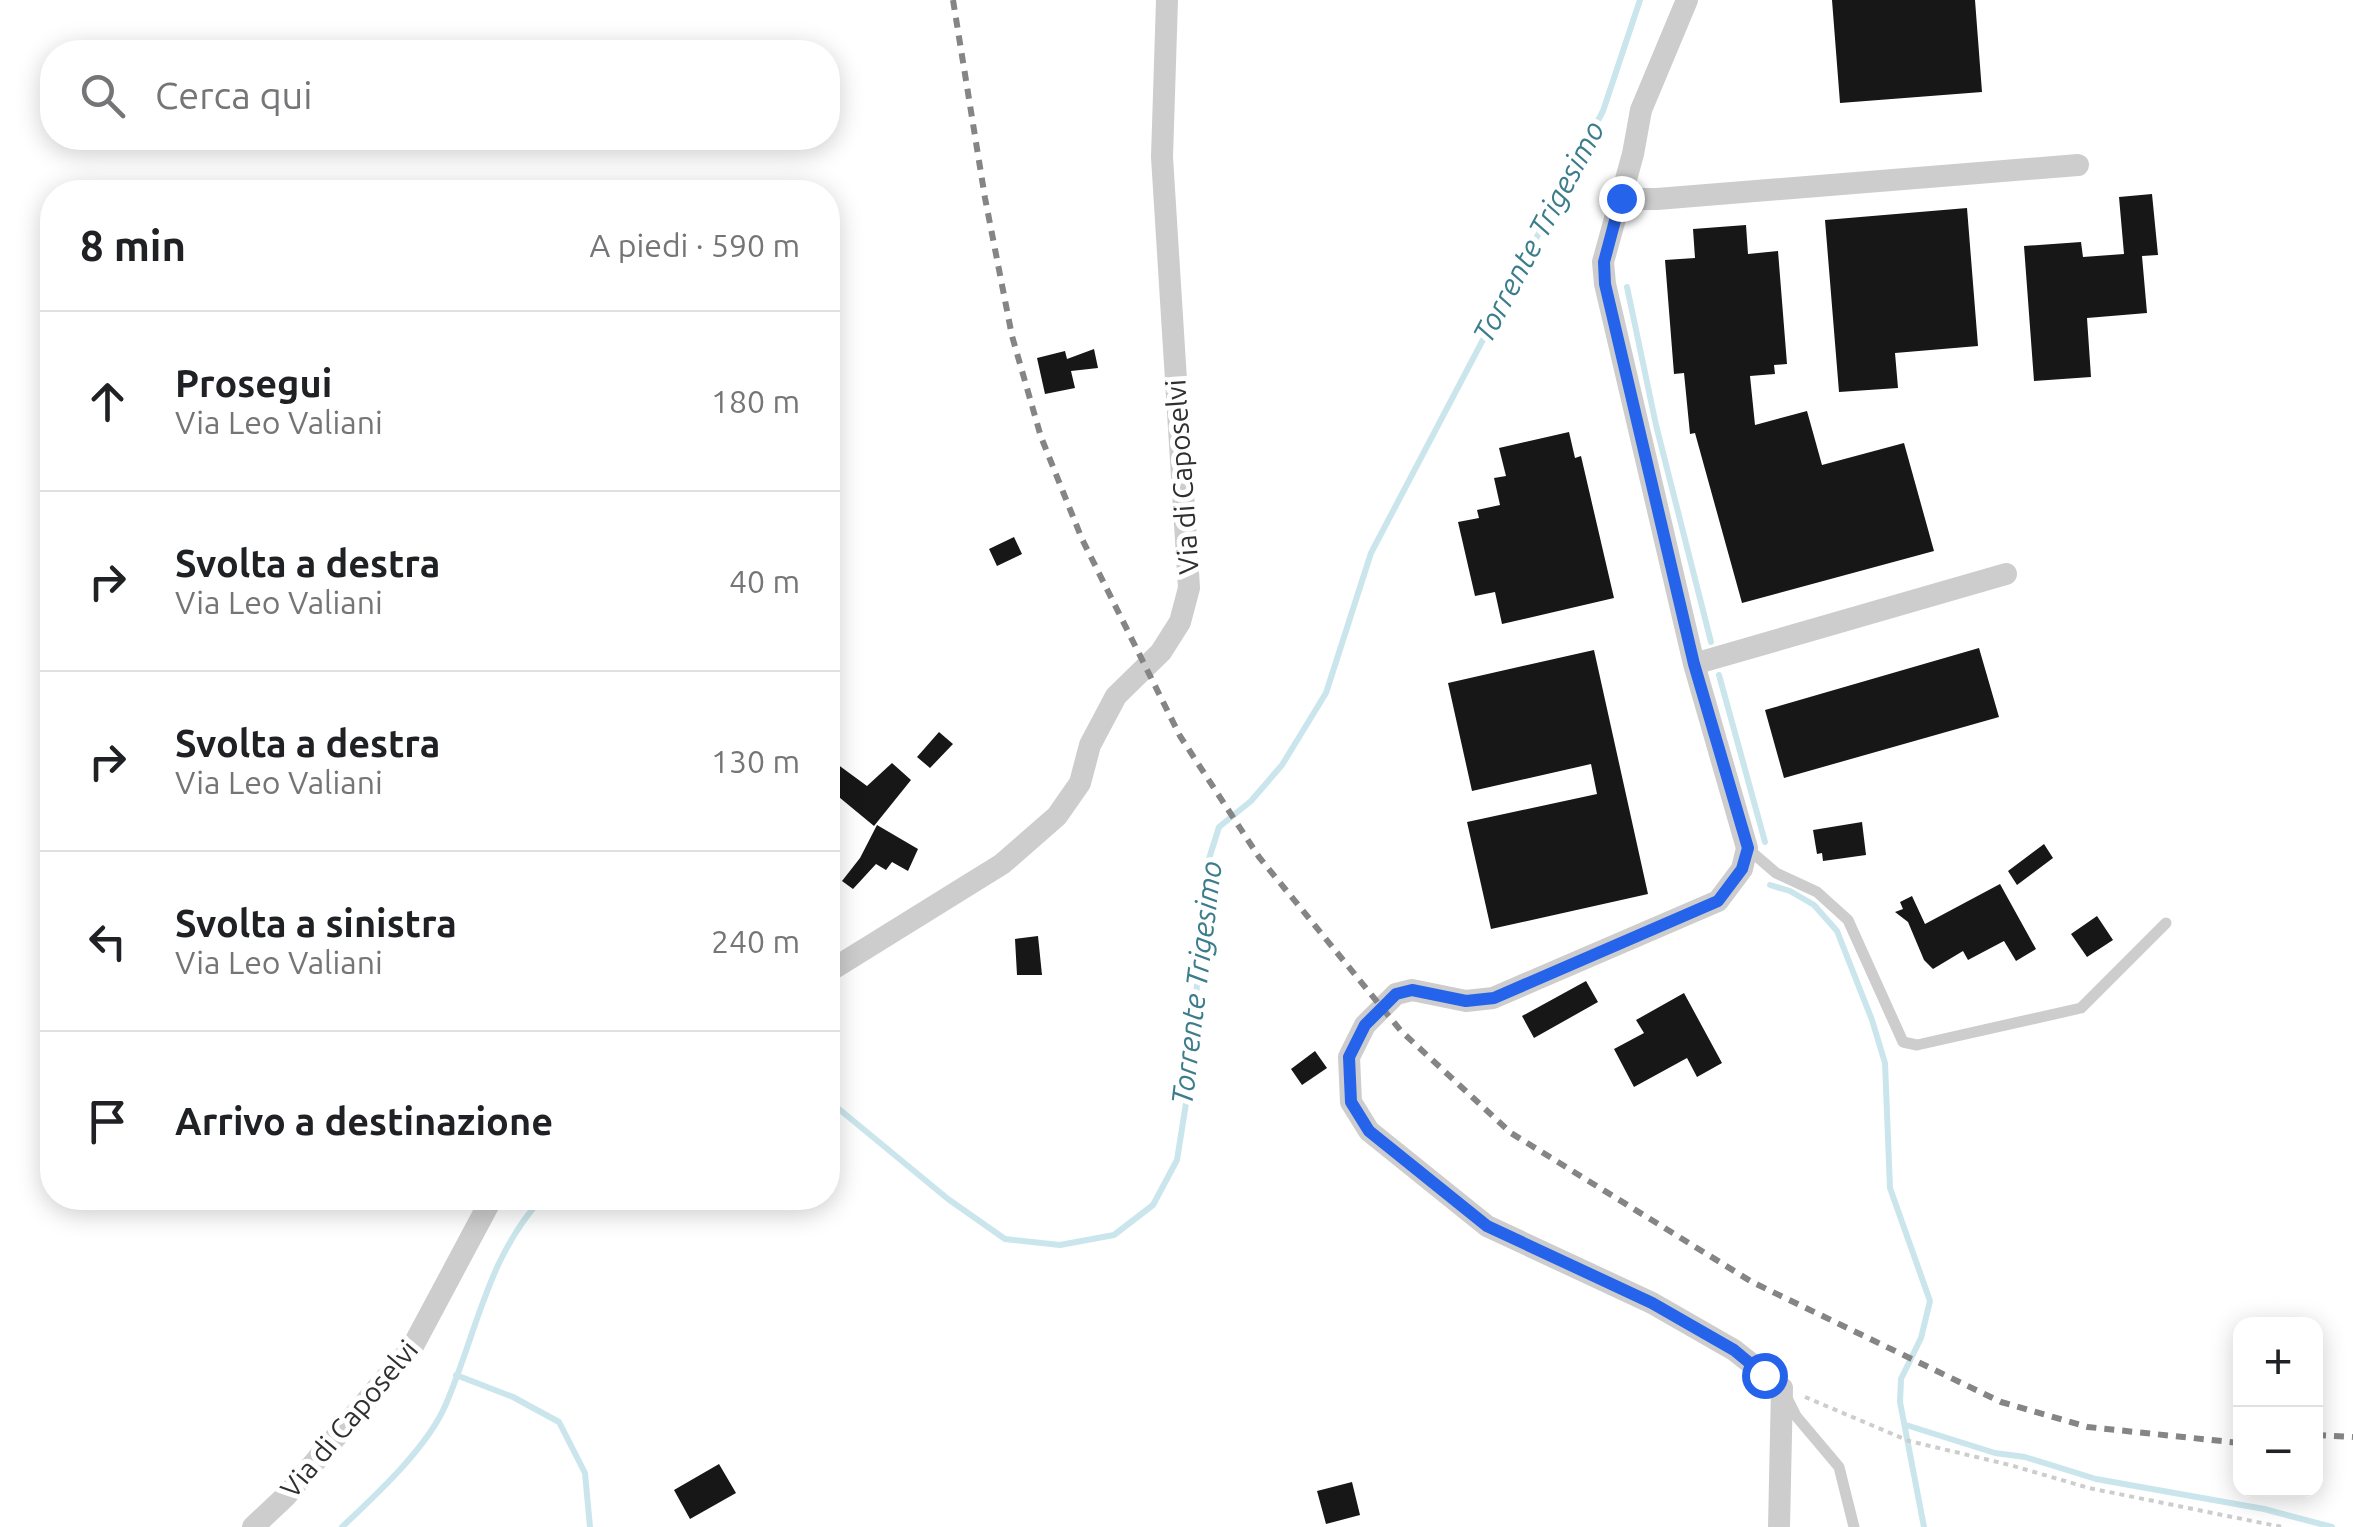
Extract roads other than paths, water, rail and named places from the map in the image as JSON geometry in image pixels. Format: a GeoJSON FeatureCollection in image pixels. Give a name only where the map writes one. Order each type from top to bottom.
{"type":"FeatureCollection","features":[{"type":"Feature","properties":{"kind":"street","name":"Via di Caposelvi"},"geometry":{"type":"LineString","coordinates":[[840,965],[1002,864],[1057,816],[1080,784],[1090,745],[1116,696],[1161,652],[1180,622],[1189,588],[1162,157],[1167,0]]}},
{"type":"Feature","properties":{"kind":"street"},"geometry":{"type":"LineString","coordinates":[[1687,0],[1641,110],[1604,262],[1605,284],[1694,664],[1748,848],[1742,869],[1718,901],[1494,998],[1466,1001],[1412,990],[1396,994],[1365,1025],[1349,1057],[1351,1102],[1369,1131],[1487,1226],[1652,1303],[1734,1350],[1782,1388],[1779,1527]]}},
{"type":"Feature","properties":{"kind":"street"},"geometry":{"type":"LineString","coordinates":[[1621,198],[1657,199],[2078,164]]}},
{"type":"Feature","properties":{"kind":"street"},"geometry":{"type":"LineString","coordinates":[[1694,664],[2006,574]]}},
{"type":"Feature","properties":{"kind":"street","name":"Via di Caposelvi"},"geometry":{"type":"LineString","coordinates":[[253,1527],[286,1496],[413,1346],[486,1210]]}},
{"type":"Feature","properties":{"kind":"lane"},"geometry":{"type":"LineString","coordinates":[[1748,848],[1776,873],[1817,892],[1848,920],[1903,1042],[1917,1046],[2081,1008],[2166,923]]}},
{"type":"Feature","properties":{"kind":"lane"},"geometry":{"type":"LineString","coordinates":[[1782,1388],[1796,1416],[1839,1468],[1854,1527]]}},
{"type":"Feature","properties":{"kind":"waterway","name":"Torrente Trigesimo"},"geometry":{"type":"LineString","coordinates":[[840,1110],[948,1199],[1005,1239],[1060,1245],[1114,1235],[1153,1205],[1177,1160],[1187,1097],[1208,862],[1219,827],[1251,801],[1282,765],[1326,693],[1371,553],[1603,111],[1640,0]]}},
{"type":"Feature","properties":{"kind":"waterway"},"geometry":{"type":"LineString","coordinates":[[1627,287],[1656,425],[1711,642]]}},
{"type":"Feature","properties":{"kind":"waterway"},"geometry":{"type":"LineString","coordinates":[[1719,675],[1765,842]]}},
{"type":"Feature","properties":{"kind":"waterway"},"geometry":{"type":"LineString","coordinates":[[1770,885],[1814,905],[1837,931],[1885,1063],[1890,1188],[1930,1301],[1921,1338],[1901,1379],[1900,1402],[1924,1527]]}},
{"type":"Feature","properties":{"kind":"waterway","name":"Torrente Trigesimo"},"geometry":{"type":"LineString","coordinates":[[342,1527],[400,1470],[438,1420],[496,1271],[532,1210]]}},
{"type":"Feature","properties":{"kind":"waterway"},"geometry":{"type":"LineString","coordinates":[[456,1375],[513,1397],[559,1422],[585,1473],[590,1527]]}},
{"type":"Feature","properties":{"kind":"waterway"},"geometry":{"type":"LineString","coordinates":[[1906,1425],[2096,1479],[2264,1509],[2332,1527]]}},
{"type":"Feature","properties":{"kind":"railway"},"geometry":{"type":"LineString","coordinates":[[953,0],[1012,336],[1041,437],[1082,539],[1180,736],[1259,857],[1401,1031],[1511,1133],[1752,1282],[2001,1402],[2088,1427],[2233,1442]]}},
{"type":"Feature","properties":{"kind":"railway"},"geometry":{"type":"LineString","coordinates":[[2323,1435],[2353,1437]]}}]}
